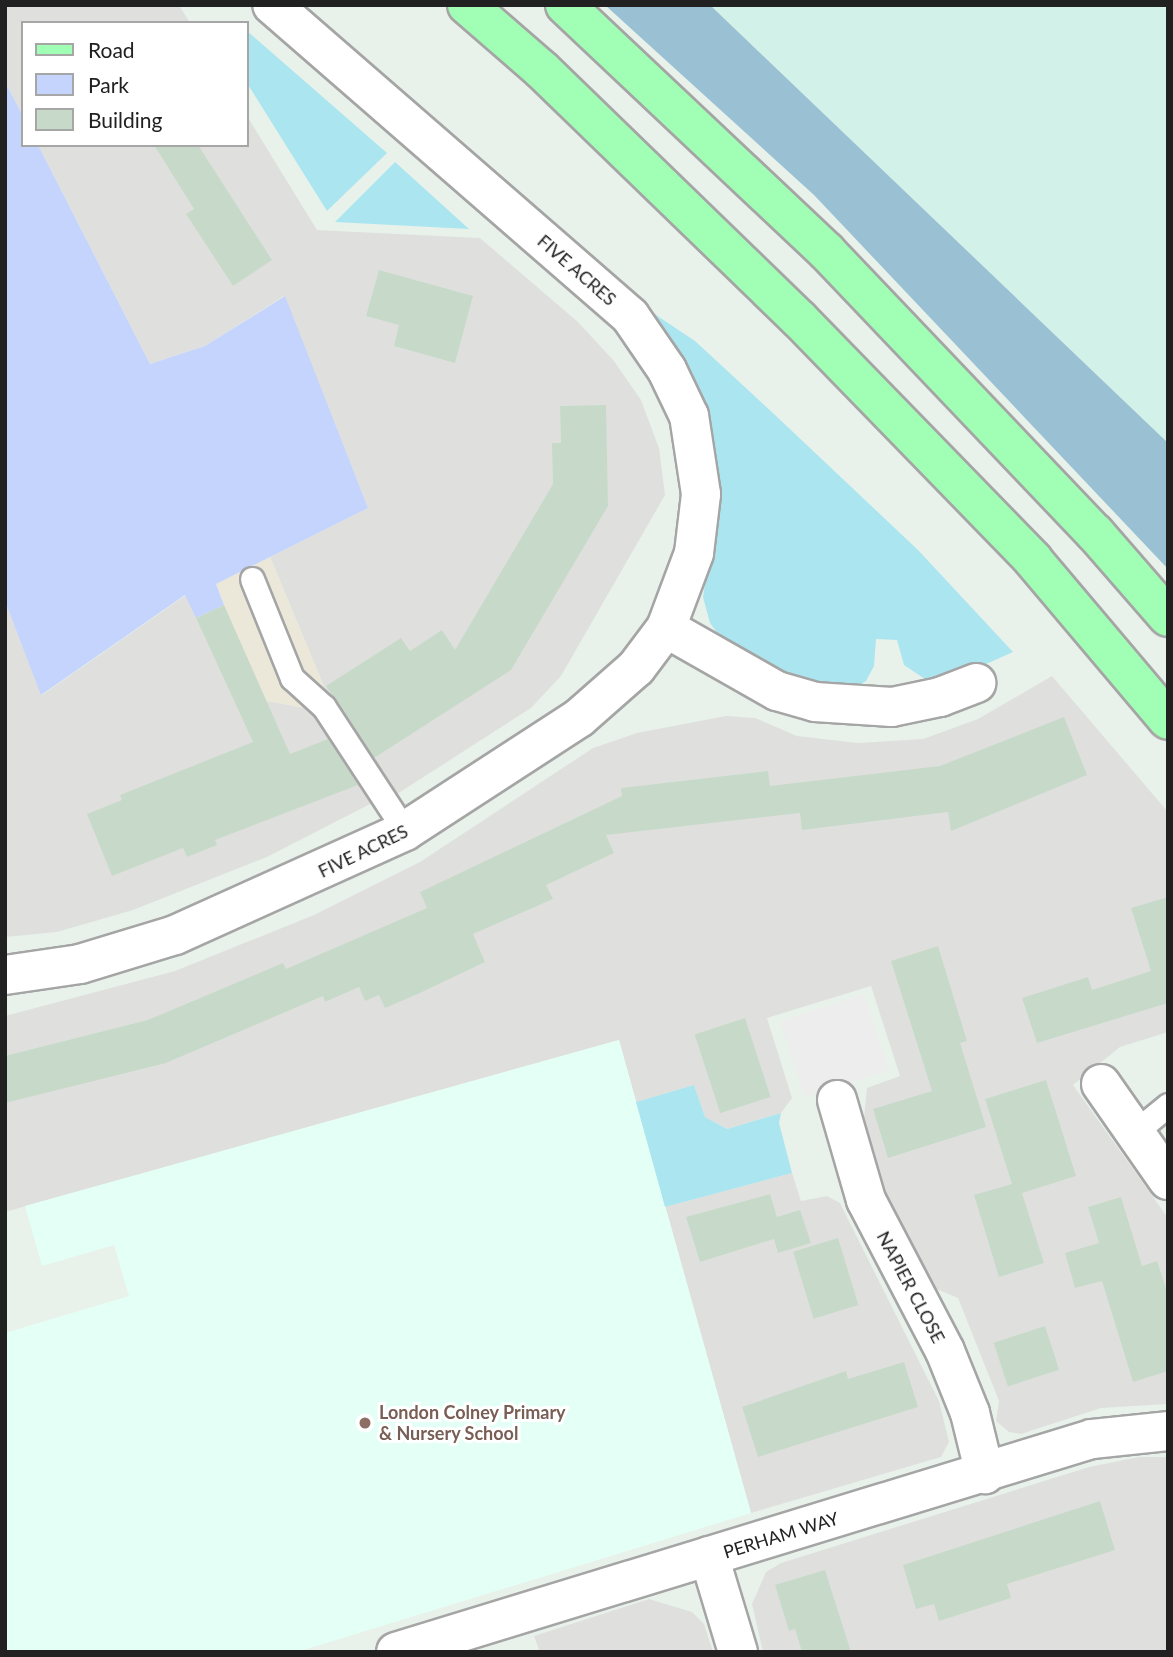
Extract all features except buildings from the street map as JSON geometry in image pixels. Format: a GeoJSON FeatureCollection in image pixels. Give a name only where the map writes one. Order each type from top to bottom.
{"type":"FeatureCollection","features":[{"type":"Feature","properties":{"kind":"main road"},"geometry":{"type":"LineString","coordinates":[[467,5],[542,71],[810,330],[1033,559],[1168,720]]}},
{"type":"Feature","properties":{"kind":"main road"},"geometry":{"type":"LineString","coordinates":[[565,5],[827,252],[1095,533],[1168,617]]}},
{"type":"Feature","properties":{"kind":"street","name":"FIVE ACRES"},"geometry":{"type":"LineString","coordinates":[[5,975],[80,964],[175,934],[337,866],[405,831],[579,718],[636,668],[666,628],[694,553],[701,494],[689,416],[667,370],[630,316],[272,5]]}},
{"type":"Feature","properties":{"kind":"street"},"geometry":{"type":"LineString","coordinates":[[666,628],[777,691],[815,702],[891,707],[940,697],[976,683]]}},
{"type":"Feature","properties":{"kind":"street"},"geometry":{"type":"LineString","coordinates":[[1101,1084],[1168,1180]]}},
{"type":"Feature","properties":{"kind":"street","name":"NAPIER CLOSE"},"geometry":{"type":"LineString","coordinates":[[837,1100],[866,1200],[945,1351],[970,1413],[985,1474]]}},
{"type":"Feature","properties":{"kind":"street","name":"PERHAM WAY"},"geometry":{"type":"LineString","coordinates":[[396,1652],[985,1474],[1092,1439],[1168,1431]]}},
{"type":"Feature","properties":{"kind":"street"},"geometry":{"type":"LineString","coordinates":[[709,1556],[738,1652]]}},
{"type":"Feature","properties":{"kind":"lane"},"geometry":{"type":"LineString","coordinates":[[252,579],[292,678],[324,707],[405,831]]}},
{"type":"Feature","properties":{"kind":"lane"},"geometry":{"type":"LineString","coordinates":[[1135,1132],[1168,1105]]}},
{"type":"Feature","properties":{"kind":"shaded area"},"geometry":{"type":"Polygon","coordinates":[[[5,5],[179,5],[189,21],[21,21],[21,112],[5,82],[5,5]]]}},
{"type":"Feature","properties":{"kind":"shaded area"},"geometry":{"type":"Polygon","coordinates":[[[605,5],[710,5],[1168,443],[1168,569],[814,195],[605,5]]]}},
{"type":"Feature","properties":{"kind":"shaded area"},"geometry":{"type":"Polygon","coordinates":[[[710,5],[1168,5],[1168,443],[710,5]]]}},
{"type":"Feature","properties":{"kind":"shaded area"},"geometry":{"type":"Polygon","coordinates":[[[248,32],[387,153],[327,211],[248,85],[248,32]]]}},
{"type":"Feature","properties":{"kind":"shaded area"},"geometry":{"type":"Polygon","coordinates":[[[248,118],[317,230],[480,238],[578,322],[614,361],[641,400],[659,448],[665,495],[561,676],[531,708],[394,796],[332,706],[270,557],[368,508],[284,296],[205,346],[150,364],[39,147],[248,147],[248,118]]]}},
{"type":"Feature","properties":{"kind":"shaded area"},"geometry":{"type":"Polygon","coordinates":[[[395,162],[469,229],[335,222],[395,162]]]}},
{"type":"Feature","properties":{"kind":"shaded area"},"geometry":{"type":"Polygon","coordinates":[[[644,307],[695,341],[775,415],[918,550],[1013,652],[948,681],[931,683],[904,665],[897,640],[876,639],[874,666],[866,681],[849,692],[790,681],[727,646],[710,623],[703,597],[712,540],[644,307]]]}},
{"type":"Feature","properties":{"kind":"shaded area"},"geometry":{"type":"Polygon","coordinates":[[[270,557],[332,706],[315,710],[268,701],[240,713],[196,618],[224,605],[216,584],[270,557]]]}},
{"type":"Feature","properties":{"kind":"shaded area"},"geometry":{"type":"Polygon","coordinates":[[[186,595],[240,713],[268,701],[315,710],[376,801],[267,857],[133,910],[57,932],[5,937],[5,601],[42,695],[186,595]]]}},
{"type":"Feature","properties":{"kind":"shaded area"},"geometry":{"type":"Polygon","coordinates":[[[1052,676],[1168,812],[1168,1032],[1120,1047],[1073,1085],[1168,1218],[1168,1404],[1101,1408],[1021,1434],[1009,1432],[996,1421],[999,1401],[958,1298],[934,1288],[877,1176],[863,1127],[867,1088],[900,1076],[871,986],[767,1018],[792,1098],[781,1113],[727,1129],[705,1117],[694,1085],[636,1102],[619,1040],[5,1212],[5,1016],[175,971],[314,915],[420,862],[593,748],[637,733],[726,716],[755,718],[797,736],[858,743],[923,739],[978,719],[1052,676]]]}},
{"type":"Feature","properties":{"kind":"shaded area"},"geometry":{"type":"Polygon","coordinates":[[[864,994],[889,1070],[805,1097],[780,1021],[864,994]]]}},
{"type":"Feature","properties":{"kind":"shaded area","name":"London Colney Primary & Nursery School"},"geometry":{"type":"Polygon","coordinates":[[[619,1040],[751,1513],[297,1652],[5,1652],[5,1333],[129,1296],[114,1245],[42,1266],[25,1206],[619,1040]]]}},
{"type":"Feature","properties":{"kind":"shaded area"},"geometry":{"type":"Polygon","coordinates":[[[694,1085],[705,1117],[727,1129],[781,1113],[779,1123],[792,1173],[665,1207],[636,1102],[694,1085]]]}},
{"type":"Feature","properties":{"kind":"shaded area"},"geometry":{"type":"Polygon","coordinates":[[[792,1173],[801,1201],[827,1196],[840,1203],[939,1401],[949,1442],[941,1457],[751,1513],[665,1207],[792,1173]]]}},
{"type":"Feature","properties":{"kind":"shaded area"},"geometry":{"type":"Polygon","coordinates":[[[1139,1457],[1168,1457],[1168,1652],[763,1652],[752,1604],[766,1572],[781,1563],[1089,1467],[1139,1457]]]}},
{"type":"Feature","properties":{"kind":"shaded area"},"geometry":{"type":"Polygon","coordinates":[[[649,1599],[692,1612],[704,1624],[713,1652],[540,1652],[534,1636],[649,1599]]]}},
{"type":"Feature","properties":{"kind":"green space"},"geometry":{"type":"Polygon","coordinates":[[[5,82],[21,112],[21,147],[39,147],[150,364],[205,346],[285,296],[368,508],[216,584],[224,605],[196,618],[185,595],[41,695],[5,601],[5,82]]]}},
{"type":"Feature","properties":{"kind":"place","name":"London Colney Primary & Nursery School"},"geometry":{"type":"Point","coordinates":[365,1423]}}]}
